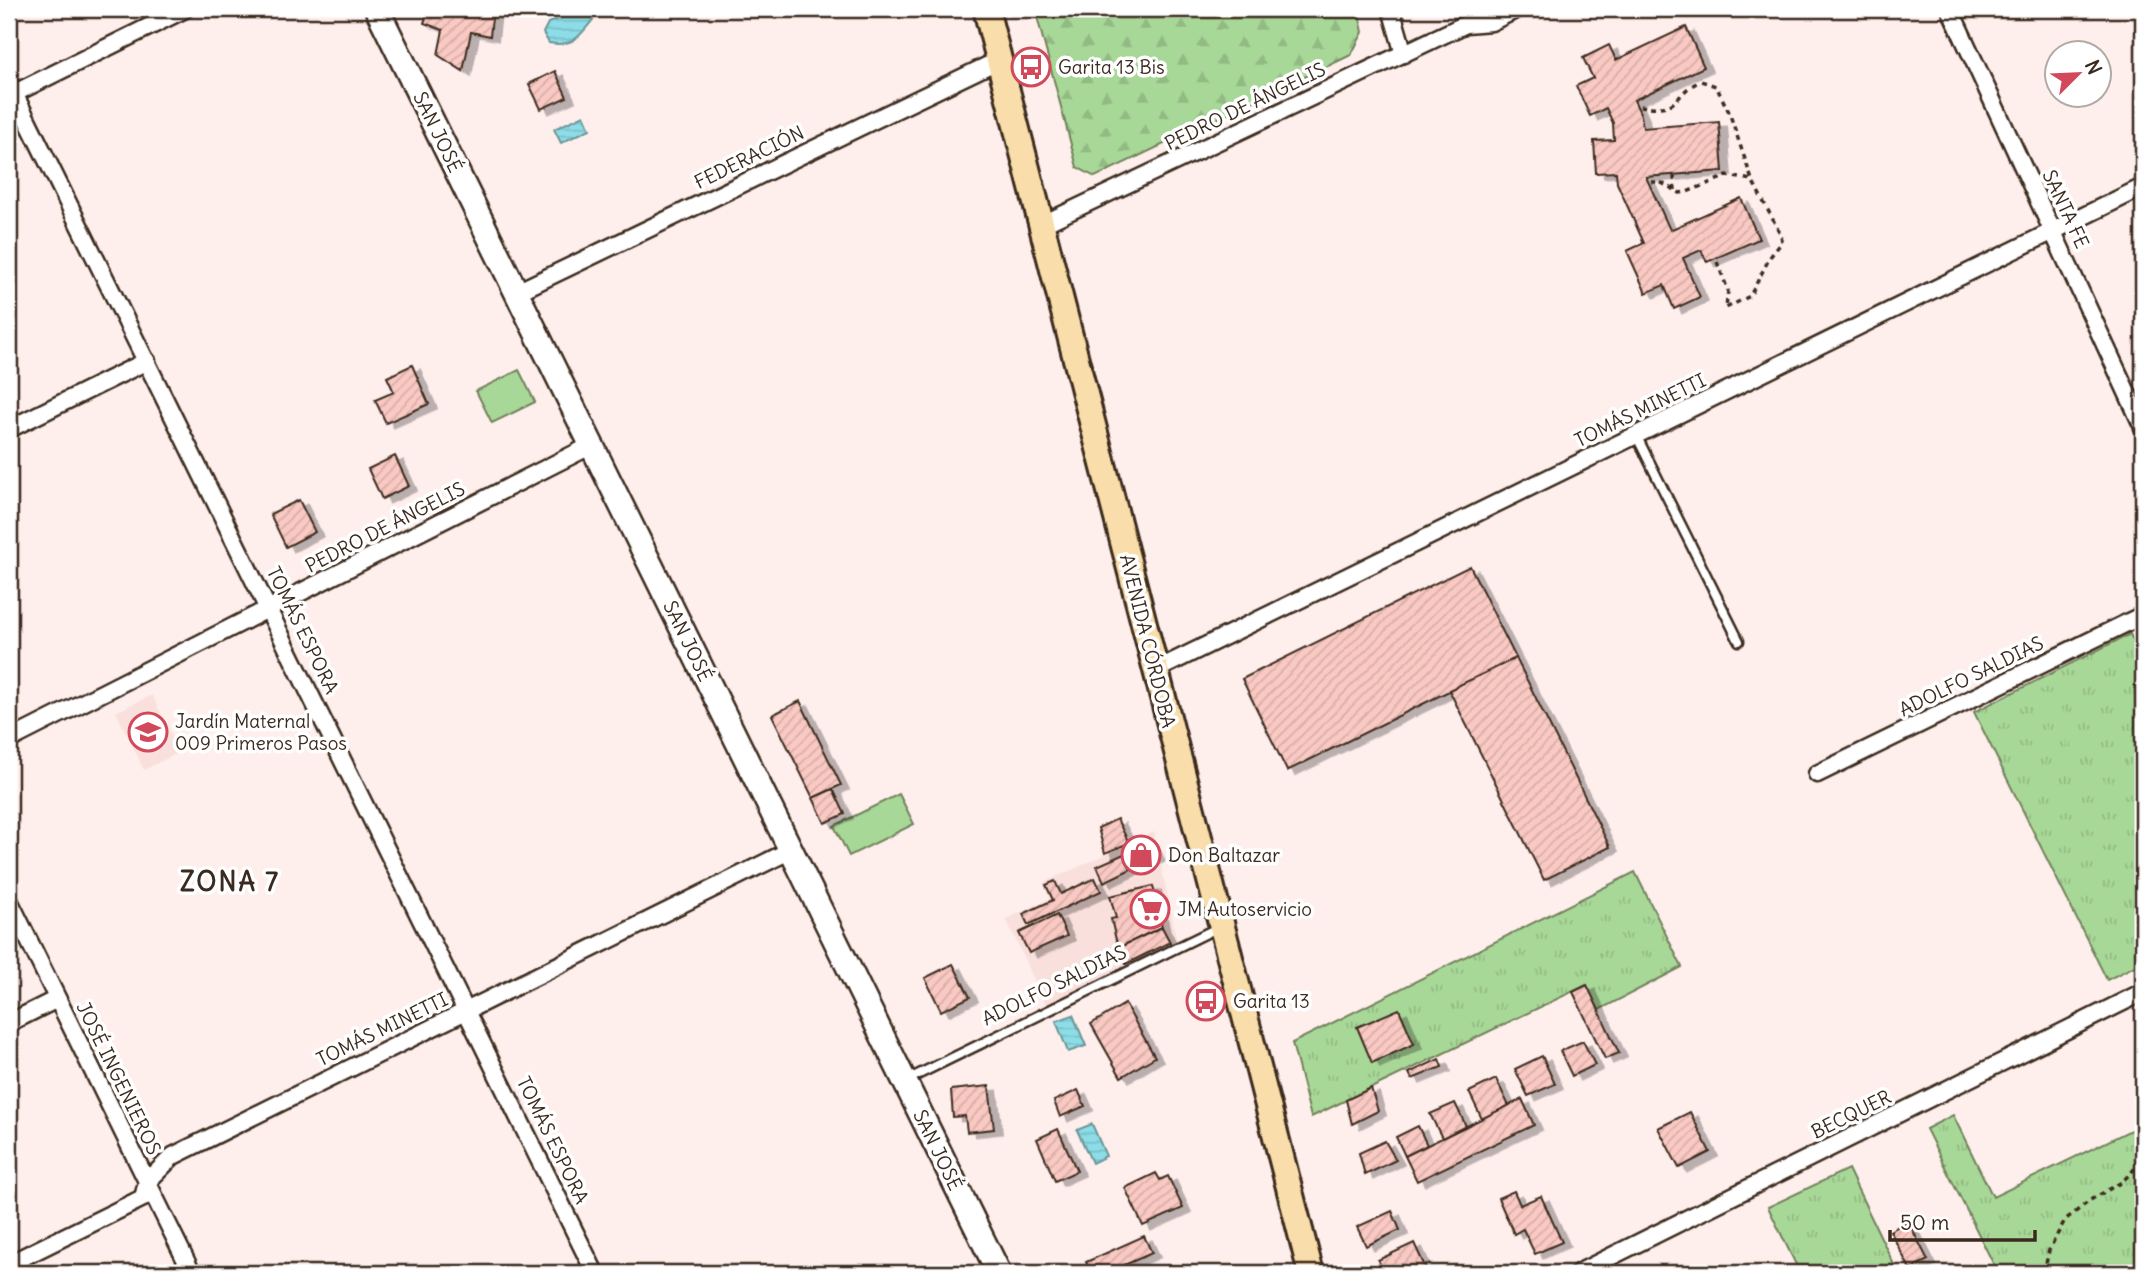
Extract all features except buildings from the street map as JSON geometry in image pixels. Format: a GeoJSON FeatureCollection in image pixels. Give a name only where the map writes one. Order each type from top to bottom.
{"type":"FeatureCollection","features":[{"type":"Feature","properties":{"kind":"main road","name":"AVENIDA CÓRDOBA"},"geometry":{"type":"LineString","coordinates":[[986,9],[1311,1273]]}},
{"type":"Feature","properties":{"kind":"street"},"geometry":{"type":"LineString","coordinates":[[10,91],[185,9]]}},
{"type":"Feature","properties":{"kind":"street","name":"SAN JOSÉ"},"geometry":{"type":"LineString","coordinates":[[377,9],[999,1273]]}},
{"type":"Feature","properties":{"kind":"street"},"geometry":{"type":"LineString","coordinates":[[1391,9],[1404,54]]}},
{"type":"Feature","properties":{"kind":"street","name":"PEDRO DE ÁNGELIS"},"geometry":{"type":"LineString","coordinates":[[1466,24],[1479,9]]}},
{"type":"Feature","properties":{"kind":"street","name":"PEDRO DE ÁNGELIS"},"geometry":{"type":"LineString","coordinates":[[1041,225],[1466,24],[1491,22],[1517,9]]}},
{"type":"Feature","properties":{"kind":"street","name":"SANTA FE"},"geometry":{"type":"LineString","coordinates":[[1950,9],[2143,427]]}},
{"type":"Feature","properties":{"kind":"street","name":"FEDERACIÓN"},"geometry":{"type":"LineString","coordinates":[[517,292],[999,60]]}},
{"type":"Feature","properties":{"kind":"street","name":"TOMÁS ESPORA"},"geometry":{"type":"LineString","coordinates":[[10,91],[269,608],[595,1273]]}},
{"type":"Feature","properties":{"kind":"street","name":"TOMÁS MINETTI"},"geometry":{"type":"LineString","coordinates":[[1156,670],[2143,187]]}},
{"type":"Feature","properties":{"kind":"street"},"geometry":{"type":"LineString","coordinates":[[9,429],[146,361]]}},
{"type":"Feature","properties":{"kind":"street","name":"PEDRO DE ÁNGELIS"},"geometry":{"type":"LineString","coordinates":[[9,740],[592,446]]}},
{"type":"Feature","properties":{"kind":"street","name":"ADOLFO SALDIAS"},"geometry":{"type":"LineString","coordinates":[[1817,774],[2143,615]]}},
{"type":"Feature","properties":{"kind":"street","name":"TOMÁS MINETTI"},"geometry":{"type":"LineString","coordinates":[[9,1264],[143,1198],[147,1182],[173,1156],[791,850]]}},
{"type":"Feature","properties":{"kind":"street","name":"JOSÉ INGENIEROS"},"geometry":{"type":"LineString","coordinates":[[9,900],[192,1273]]}},
{"type":"Feature","properties":{"kind":"street","name":"BECQUER"},"geometry":{"type":"LineString","coordinates":[[1578,1273],[2143,992]]}},
{"type":"Feature","properties":{"kind":"street"},"geometry":{"type":"LineString","coordinates":[[9,1023],[57,999]]}},
{"type":"Feature","properties":{"kind":"lane"},"geometry":{"type":"LineString","coordinates":[[1636,435],[1739,641]]}},
{"type":"Feature","properties":{"kind":"lane","name":"ADOLFO SALDIAS"},"geometry":{"type":"LineString","coordinates":[[905,1082],[1221,926]]}},
{"type":"Feature","properties":{"kind":"path"},"geometry":{"type":"LineString","coordinates":[[1640,106],[1659,109],[1669,107],[1701,81],[1716,86],[1729,112],[1752,180],[1781,235],[1782,242],[1770,257],[1750,296],[1726,308],[1728,289],[1717,262]]}},
{"type":"Feature","properties":{"kind":"path"},"geometry":{"type":"LineString","coordinates":[[1651,182],[1660,182],[1675,190],[1687,192],[1727,176],[1752,180]]}},
{"type":"Feature","properties":{"kind":"path"},"geometry":{"type":"LineString","coordinates":[[1674,177],[1675,190]]}},
{"type":"Feature","properties":{"kind":"path"},"geometry":{"type":"LineString","coordinates":[[2044,1273],[2049,1250],[2065,1220],[2092,1199],[2122,1182],[2143,1160]]}},
{"type":"Feature","properties":{"kind":"shaded area","name":"Jardín Maternal 009 Primeros Pasos"},"geometry":{"type":"Polygon","coordinates":[[[152,695],[180,752],[144,770],[116,712],[152,695]]]}},
{"type":"Feature","properties":{"kind":"shaded area"},"geometry":{"type":"Polygon","coordinates":[[[1154,832],[1177,941],[1046,1006],[1006,919],[1050,899],[1043,883],[1154,832]]]}},
{"type":"Feature","properties":{"kind":"green space"},"geometry":{"type":"Polygon","coordinates":[[[1035,9],[1358,9],[1363,32],[1351,55],[1095,177],[1077,167],[1035,9]]]}},
{"type":"Feature","properties":{"kind":"green space"},"geometry":{"type":"Polygon","coordinates":[[[519,370],[535,402],[492,423],[476,391],[519,370]]]}},
{"type":"Feature","properties":{"kind":"green space"},"geometry":{"type":"Polygon","coordinates":[[[2130,634],[2143,661],[2143,962],[2107,980],[1974,712],[2130,634]]]}},
{"type":"Feature","properties":{"kind":"green space"},"geometry":{"type":"Polygon","coordinates":[[[899,794],[914,824],[849,856],[834,826],[899,794]]]}},
{"type":"Feature","properties":{"kind":"green space"},"geometry":{"type":"Polygon","coordinates":[[[1635,872],[1682,967],[1599,1010],[1586,985],[1311,1117],[1292,1043],[1635,872]]]}},
{"type":"Feature","properties":{"kind":"green space"},"geometry":{"type":"Polygon","coordinates":[[[1953,1115],[1993,1197],[2143,1124],[2143,1273],[1998,1273],[1926,1129],[1953,1115]]]}},
{"type":"Feature","properties":{"kind":"green space"},"geometry":{"type":"Polygon","coordinates":[[[1848,1169],[1898,1273],[1800,1273],[1768,1207],[1848,1169]]]}},
{"type":"Feature","properties":{"kind":"water"},"geometry":{"type":"Polygon","coordinates":[[[565,9],[598,9],[598,14],[572,41],[549,43],[543,33],[548,23],[565,16],[565,9]]]}},
{"type":"Feature","properties":{"kind":"water"},"geometry":{"type":"Polygon","coordinates":[[[584,115],[590,129],[561,143],[554,129],[584,115]]]}},
{"type":"Feature","properties":{"kind":"water"},"geometry":{"type":"Polygon","coordinates":[[[1073,1015],[1086,1046],[1068,1052],[1056,1021],[1073,1015]]]}},
{"type":"Feature","properties":{"kind":"water"},"geometry":{"type":"Polygon","coordinates":[[[1092,1124],[1106,1156],[1092,1163],[1077,1130],[1092,1124]]]}},
{"type":"Feature","properties":{"kind":"place","name":"Garita 13 Bis"},"geometry":{"type":"Point","coordinates":[1031,67]}},
{"type":"Feature","properties":{"kind":"place","name":"Jardín Maternal 009 Primeros Pasos"},"geometry":{"type":"Point","coordinates":[148,732]}},
{"type":"Feature","properties":{"kind":"place","name":"Don Baltazar"},"geometry":{"type":"Point","coordinates":[1141,855]}},
{"type":"Feature","properties":{"kind":"place","name":"JM Autoservicio"},"geometry":{"type":"Point","coordinates":[1150,909]}},
{"type":"Feature","properties":{"kind":"place","name":"Garita 13"},"geometry":{"type":"Point","coordinates":[1206,1001]}},
{"type":"Feature","properties":{"kind":"district","name":"ZONA 7"},"geometry":{"type":"Point","coordinates":[230,882]}}]}
